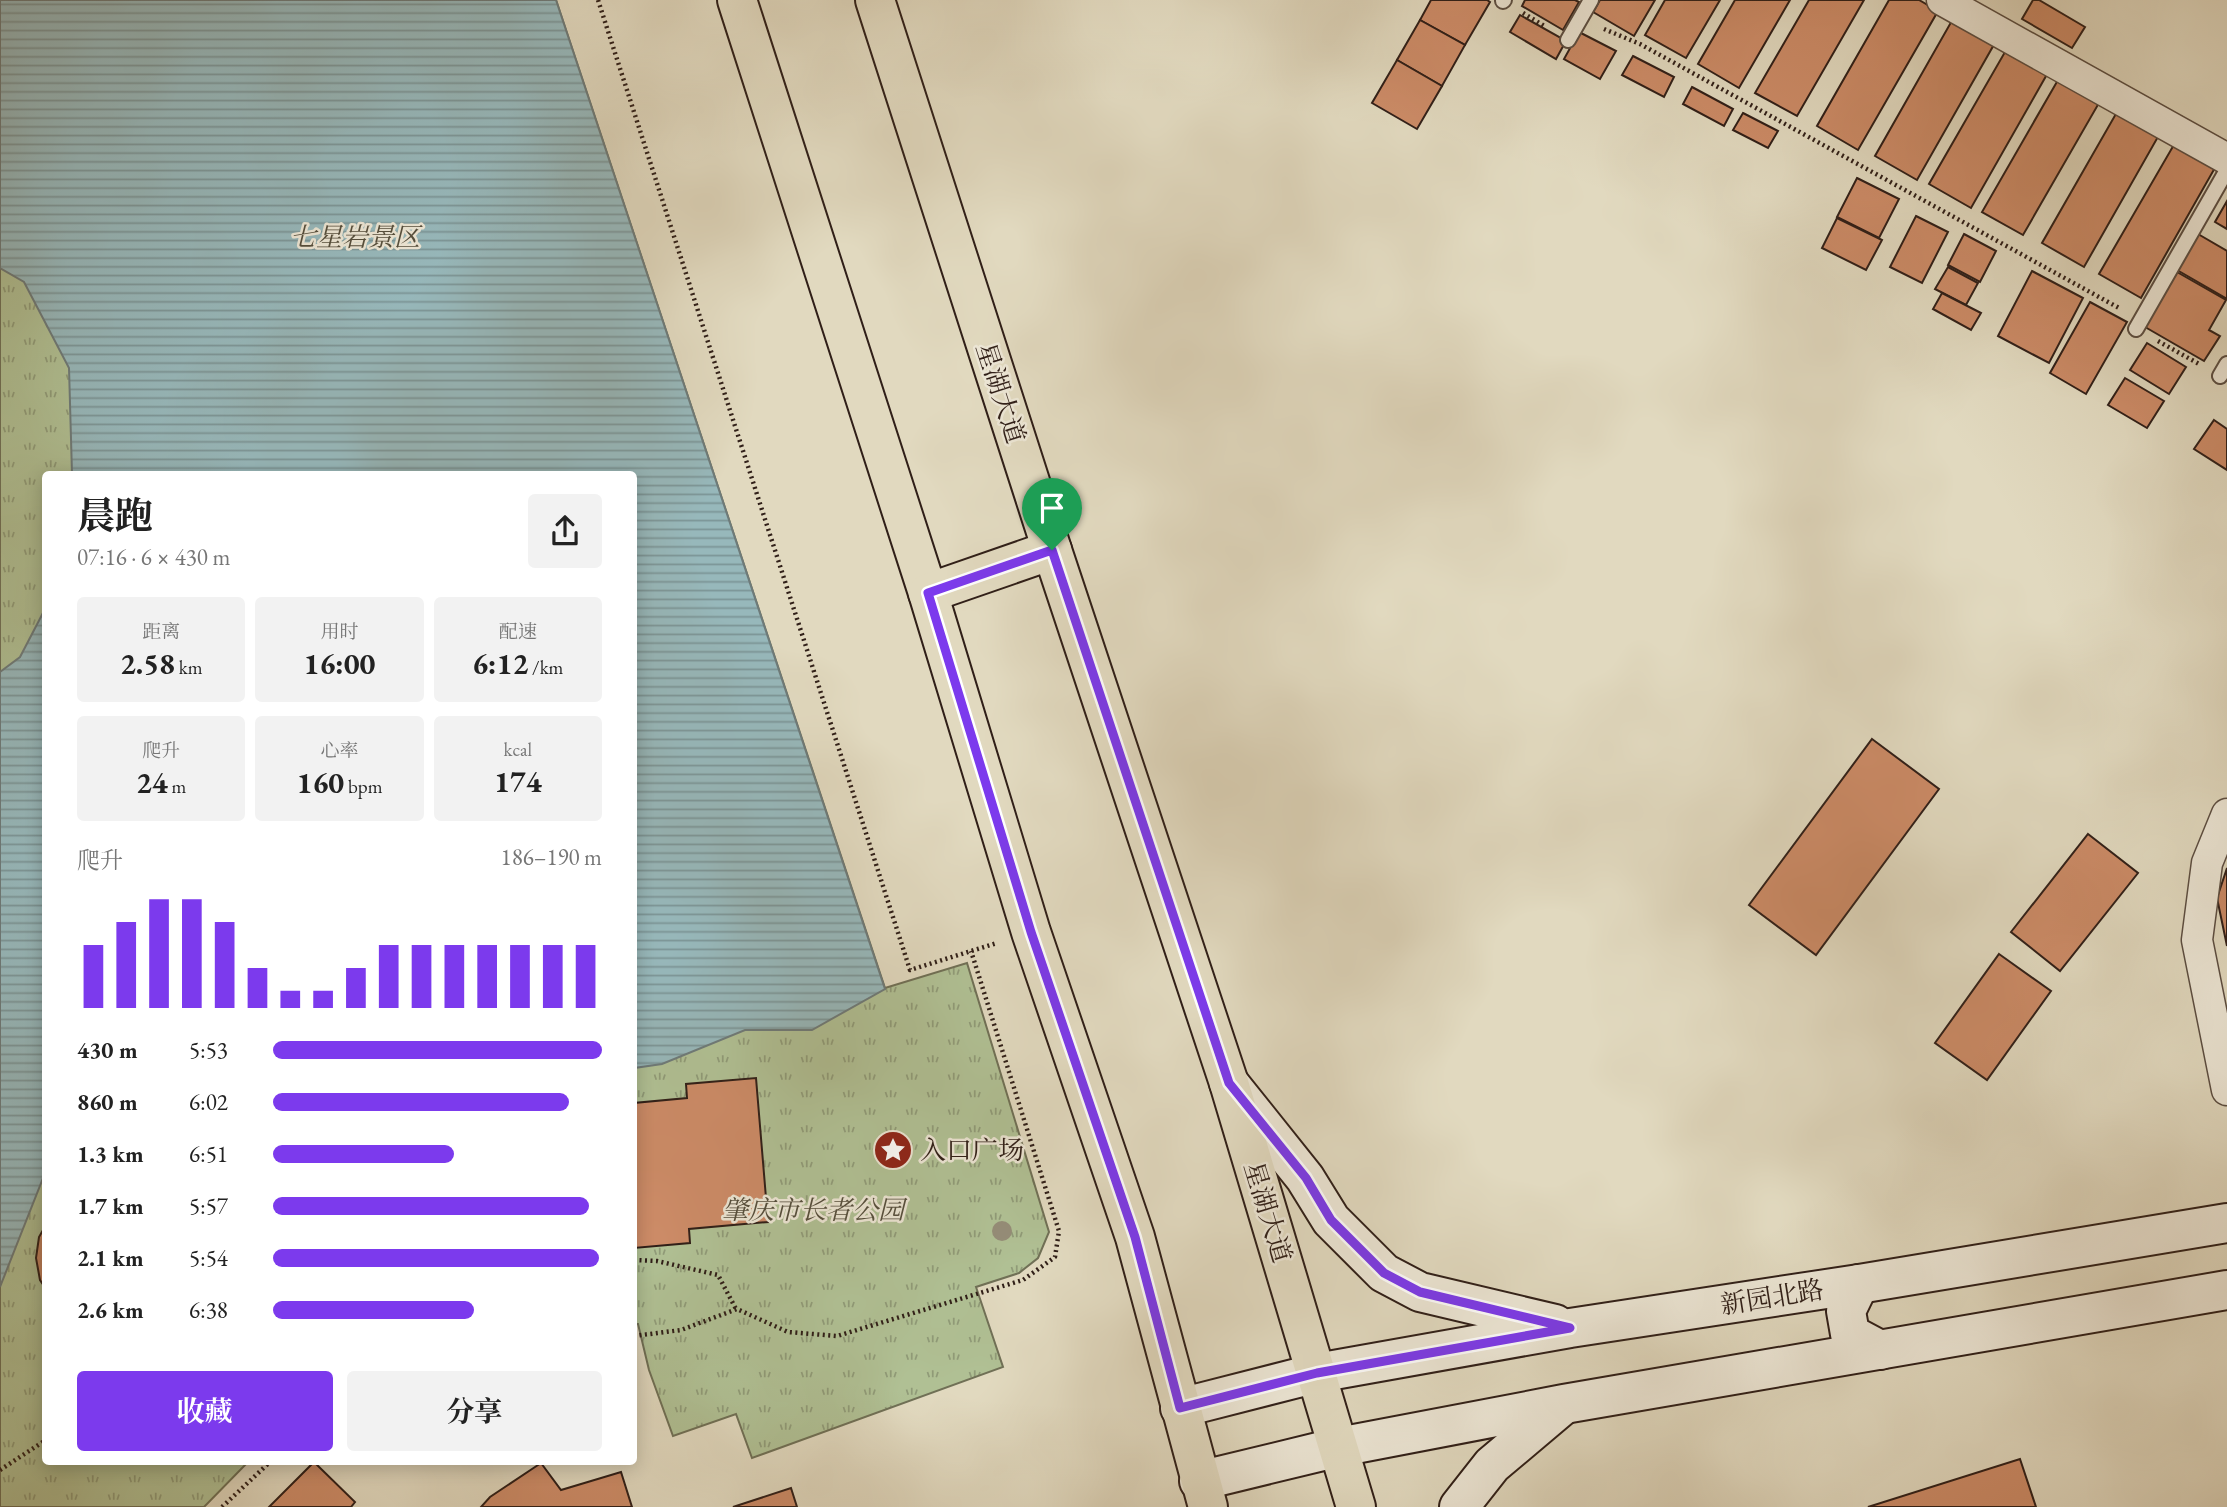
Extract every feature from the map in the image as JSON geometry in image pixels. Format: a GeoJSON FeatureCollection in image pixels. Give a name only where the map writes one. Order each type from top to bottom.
{"type":"FeatureCollection","features":[{"type":"Feature","properties":{"kind":"main road"},"geometry":{"type":"LineString","coordinates":[[737,0],[928,593],[1031,932],[1135,1237],[1203,1494],[1339,1447],[1564,1404],[2227,1290]]}},
{"type":"Feature","properties":{"kind":"main road","name":"星湖大道"},"geometry":{"type":"LineString","coordinates":[[875,0],[1052,550],[1229,1083],[1356,1507]]}},
{"type":"Feature","properties":{"kind":"main road"},"geometry":{"type":"LineString","coordinates":[[928,593],[1052,550]]}},
{"type":"Feature","properties":{"kind":"main road"},"geometry":{"type":"LineString","coordinates":[[1229,1083],[1306,1178],[1331,1220],[1384,1273],[1420,1292],[1570,1328]]}},
{"type":"Feature","properties":{"kind":"main road","name":"新园北路"},"geometry":{"type":"LineString","coordinates":[[1180,1408],[1317,1373],[1570,1328],[1859,1284],[2227,1223]]}},
{"type":"Feature","properties":{"kind":"main road"},"geometry":{"type":"LineString","coordinates":[[1859,1284],[1846,1311],[1850,1334],[1880,1350]]}},
{"type":"Feature","properties":{"kind":"main road"},"geometry":{"type":"LineString","coordinates":[[1459,1507],[1492,1465],[1564,1404]]}},
{"type":"Feature","properties":{"kind":"street"},"geometry":{"type":"LineString","coordinates":[[1942,0],[2227,159]]}},
{"type":"Feature","properties":{"kind":"street"},"geometry":{"type":"LineString","coordinates":[[2227,814],[2207,863],[2197,940],[2227,1090]]}},
{"type":"Feature","properties":{"kind":"lane"},"geometry":{"type":"LineString","coordinates":[[1569,40],[1591,0]]}},
{"type":"Feature","properties":{"kind":"lane"},"geometry":{"type":"LineString","coordinates":[[2138,324],[2227,170]]}},
{"type":"Feature","properties":{"kind":"path"},"geometry":{"type":"LineString","coordinates":[[598,0],[910,970],[1031,932]]}},
{"type":"Feature","properties":{"kind":"path"},"geometry":{"type":"LineString","coordinates":[[1504,1],[1569,40]]}},
{"type":"Feature","properties":{"kind":"path"},"geometry":{"type":"LineString","coordinates":[[1580,19],[1640,44],[2224,370]]}},
{"type":"Feature","properties":{"kind":"path"},"geometry":{"type":"LineString","coordinates":[[637,1260],[657,1261],[718,1275],[737,1309],[788,1332],[837,1336],[1023,1280],[1055,1257],[1059,1231],[971,951]]}},
{"type":"Feature","properties":{"kind":"path"},"geometry":{"type":"LineString","coordinates":[[637,1335],[681,1331],[737,1309]]}},
{"type":"Feature","properties":{"kind":"path"},"geometry":{"type":"LineString","coordinates":[[0,1470],[42,1443]]}},
{"type":"Feature","properties":{"kind":"path"},"geometry":{"type":"LineString","coordinates":[[222,1507],[267,1465]]}},
{"type":"Feature","properties":{"kind":"green space","name":"七星岩景区"},"geometry":{"type":"Polygon","coordinates":[[[0,0],[556,0],[885,988],[967,963],[1049,1232],[1038,1258],[1019,1273],[976,1287],[1003,1367],[752,1458],[736,1414],[673,1436],[649,1370],[637,1324],[637,471],[42,471],[42,1465],[245,1465],[204,1507],[0,1507],[0,0]]]}},
{"type":"Feature","properties":{"kind":"water","name":"七星岩景区"},"geometry":{"type":"Polygon","coordinates":[[[0,0],[556,0],[885,989],[812,1030],[745,1030],[662,1064],[637,1068],[637,471],[72,471],[69,368],[24,282],[0,268],[0,0]]]}},
{"type":"Feature","properties":{"kind":"water"},"geometry":{"type":"Polygon","coordinates":[[[42,615],[42,1181],[0,1287],[0,672],[20,657],[42,615]]]}},
{"type":"Feature","properties":{"kind":"building"},"geometry":{"type":"Polygon","coordinates":[[[1431,0],[1490,2],[1465,45],[1420,20],[1431,0]]]}},
{"type":"Feature","properties":{"kind":"building"},"geometry":{"type":"Polygon","coordinates":[[[1525,0],[1579,2],[1563,30],[1522,6],[1525,0]]]}},
{"type":"Feature","properties":{"kind":"building"},"geometry":{"type":"Polygon","coordinates":[[[1600,0],[1655,0],[1634,36],[1593,12],[1600,0]]]}},
{"type":"Feature","properties":{"kind":"building"},"geometry":{"type":"Polygon","coordinates":[[[1665,0],[1720,0],[1686,58],[1645,35],[1665,0]]]}},
{"type":"Feature","properties":{"kind":"building"},"geometry":{"type":"Polygon","coordinates":[[[1735,0],[1790,0],[1739,88],[1698,64],[1735,0]]]}},
{"type":"Feature","properties":{"kind":"building"},"geometry":{"type":"Polygon","coordinates":[[[1809,0],[1864,0],[1797,116],[1755,93],[1809,0]]]}},
{"type":"Feature","properties":{"kind":"building"},"geometry":{"type":"Polygon","coordinates":[[[1889,0],[1919,0],[1938,11],[1858,150],[1817,126],[1889,0]]]}},
{"type":"Feature","properties":{"kind":"building"},"geometry":{"type":"Polygon","coordinates":[[[2033,0],[2039,0],[2085,27],[2072,48],[2022,19],[2033,0]]]}},
{"type":"Feature","properties":{"kind":"building"},"geometry":{"type":"Polygon","coordinates":[[[1520,15],[1566,41],[1556,59],[1510,32],[1520,15]]]}},
{"type":"Feature","properties":{"kind":"building"},"geometry":{"type":"Polygon","coordinates":[[[1954,17],[1996,41],[1917,180],[1875,156],[1954,17]]]}},
{"type":"Feature","properties":{"kind":"building"},"geometry":{"type":"Polygon","coordinates":[[[1420,20],[1465,45],[1442,86],[1397,60],[1420,20]]]}},
{"type":"Feature","properties":{"kind":"building"},"geometry":{"type":"Polygon","coordinates":[[[1579,32],[1616,51],[1600,79],[1564,59],[1579,32]]]}},
{"type":"Feature","properties":{"kind":"building"},"geometry":{"type":"Polygon","coordinates":[[[2009,45],[2050,69],[1971,208],[1929,184],[2009,45]]]}},
{"type":"Feature","properties":{"kind":"building"},"geometry":{"type":"Polygon","coordinates":[[[1633,56],[1674,77],[1664,97],[1622,75],[1633,56]]]}},
{"type":"Feature","properties":{"kind":"building"},"geometry":{"type":"Polygon","coordinates":[[[1397,60],[1442,86],[1417,129],[1372,103],[1397,60]]]}},
{"type":"Feature","properties":{"kind":"building"},"geometry":{"type":"Polygon","coordinates":[[[2062,73],[2103,96],[2023,235],[1982,212],[2062,73]]]}},
{"type":"Feature","properties":{"kind":"building"},"geometry":{"type":"Polygon","coordinates":[[[1692,87],[1733,109],[1724,126],[1683,104],[1692,87]]]}},
{"type":"Feature","properties":{"kind":"building"},"geometry":{"type":"Polygon","coordinates":[[[2121,105],[2163,128],[2084,267],[2042,243],[2121,105]]]}},
{"type":"Feature","properties":{"kind":"building"},"geometry":{"type":"Polygon","coordinates":[[[1743,113],[1778,131],[1768,148],[1733,130],[1743,113]]]}},
{"type":"Feature","properties":{"kind":"building"},"geometry":{"type":"Polygon","coordinates":[[[2179,136],[2220,159],[2141,298],[2099,274],[2179,136]]]}},
{"type":"Feature","properties":{"kind":"building"},"geometry":{"type":"Polygon","coordinates":[[[1857,178],[1899,199],[1879,238],[1837,217],[1857,178]]]}},
{"type":"Feature","properties":{"kind":"building"},"geometry":{"type":"Polygon","coordinates":[[[2227,201],[2227,229],[2215,222],[2227,201]]]}},
{"type":"Feature","properties":{"kind":"building"},"geometry":{"type":"Polygon","coordinates":[[[1916,216],[1948,232],[1922,283],[1890,267],[1916,216]]]}},
{"type":"Feature","properties":{"kind":"building"},"geometry":{"type":"Polygon","coordinates":[[[1837,218],[1882,240],[1866,270],[1822,248],[1837,218]]]}},
{"type":"Feature","properties":{"kind":"building"},"geometry":{"type":"Polygon","coordinates":[[[1964,234],[1996,251],[1980,282],[1948,265],[1964,234]]]}},
{"type":"Feature","properties":{"kind":"building"},"geometry":{"type":"Polygon","coordinates":[[[2198,234],[2227,251],[2227,299],[2177,270],[2198,234]]]}},
{"type":"Feature","properties":{"kind":"building"},"geometry":{"type":"Polygon","coordinates":[[[1948,267],[1978,283],[1966,305],[1935,289],[1948,267]]]}},
{"type":"Feature","properties":{"kind":"building"},"geometry":{"type":"Polygon","coordinates":[[[2032,271],[2083,298],[2049,363],[1998,336],[2032,271]]]}},
{"type":"Feature","properties":{"kind":"building"},"geometry":{"type":"Polygon","coordinates":[[[2177,272],[2226,300],[2209,330],[2220,336],[2204,361],[2145,327],[2177,272]]]}},
{"type":"Feature","properties":{"kind":"building"},"geometry":{"type":"Polygon","coordinates":[[[1942,293],[1981,313],[1971,330],[1933,309],[1942,293]]]}},
{"type":"Feature","properties":{"kind":"building"},"geometry":{"type":"Polygon","coordinates":[[[2090,302],[2127,322],[2086,394],[2050,373],[2090,302]]]}},
{"type":"Feature","properties":{"kind":"building"},"geometry":{"type":"Polygon","coordinates":[[[2147,343],[2186,367],[2169,394],[2130,370],[2147,343]]]}},
{"type":"Feature","properties":{"kind":"building"},"geometry":{"type":"Polygon","coordinates":[[[2125,378],[2164,401],[2147,428],[2108,405],[2125,378]]]}},
{"type":"Feature","properties":{"kind":"building"},"geometry":{"type":"Polygon","coordinates":[[[2214,420],[2227,429],[2227,470],[2194,449],[2214,420]]]}},
{"type":"Feature","properties":{"kind":"building"},"geometry":{"type":"Polygon","coordinates":[[[1872,739],[1939,789],[1816,955],[1749,905],[1872,739]]]}},
{"type":"Feature","properties":{"kind":"building"},"geometry":{"type":"Polygon","coordinates":[[[2088,834],[2138,873],[2060,971],[2011,932],[2088,834]]]}},
{"type":"Feature","properties":{"kind":"building"},"geometry":{"type":"Polygon","coordinates":[[[2227,868],[2227,946],[2217,898],[2227,868]]]}},
{"type":"Feature","properties":{"kind":"building"},"geometry":{"type":"Polygon","coordinates":[[[1999,954],[2051,991],[1987,1080],[1935,1043],[1999,954]]]}},
{"type":"Feature","properties":{"kind":"building"},"geometry":{"type":"Polygon","coordinates":[[[756,1078],[768,1222],[689,1229],[690,1243],[637,1248],[637,1103],[687,1098],[686,1084],[756,1078]]]}},
{"type":"Feature","properties":{"kind":"building"},"geometry":{"type":"Polygon","coordinates":[[[42,1232],[42,1283],[36,1258],[42,1232]]]}},
{"type":"Feature","properties":{"kind":"building"},"geometry":{"type":"Polygon","coordinates":[[[2020,1459],[2036,1507],[1868,1507],[2020,1459]]]}},
{"type":"Feature","properties":{"kind":"building"},"geometry":{"type":"Polygon","coordinates":[[[311,1465],[317,1465],[355,1502],[351,1507],[269,1507],[311,1465]]]}},
{"type":"Feature","properties":{"kind":"building"},"geometry":{"type":"Polygon","coordinates":[[[538,1465],[542,1465],[561,1490],[621,1472],[632,1507],[481,1507],[490,1497],[538,1465]]]}},
{"type":"Feature","properties":{"kind":"building"},"geometry":{"type":"Polygon","coordinates":[[[791,1488],[797,1507],[733,1507],[791,1488]]]}},
{"type":"Feature","properties":{"kind":"place","name":"入口广场"},"geometry":{"type":"Point","coordinates":[893,1150]}},
{"type":"Feature","properties":{"kind":"route"},"geometry":{"type":"LineString","coordinates":[[1052,550],[1229,1083],[1306,1178],[1331,1220],[1384,1273],[1420,1292],[1570,1328],[1317,1373],[1180,1408],[1135,1237],[1031,932],[928,593],[1052,550]]}},
{"type":"Feature","properties":{"kind":"park label","name":"肇庆市长者公园"},"geometry":{"type":"Point","coordinates":[813,1210]}}]}
